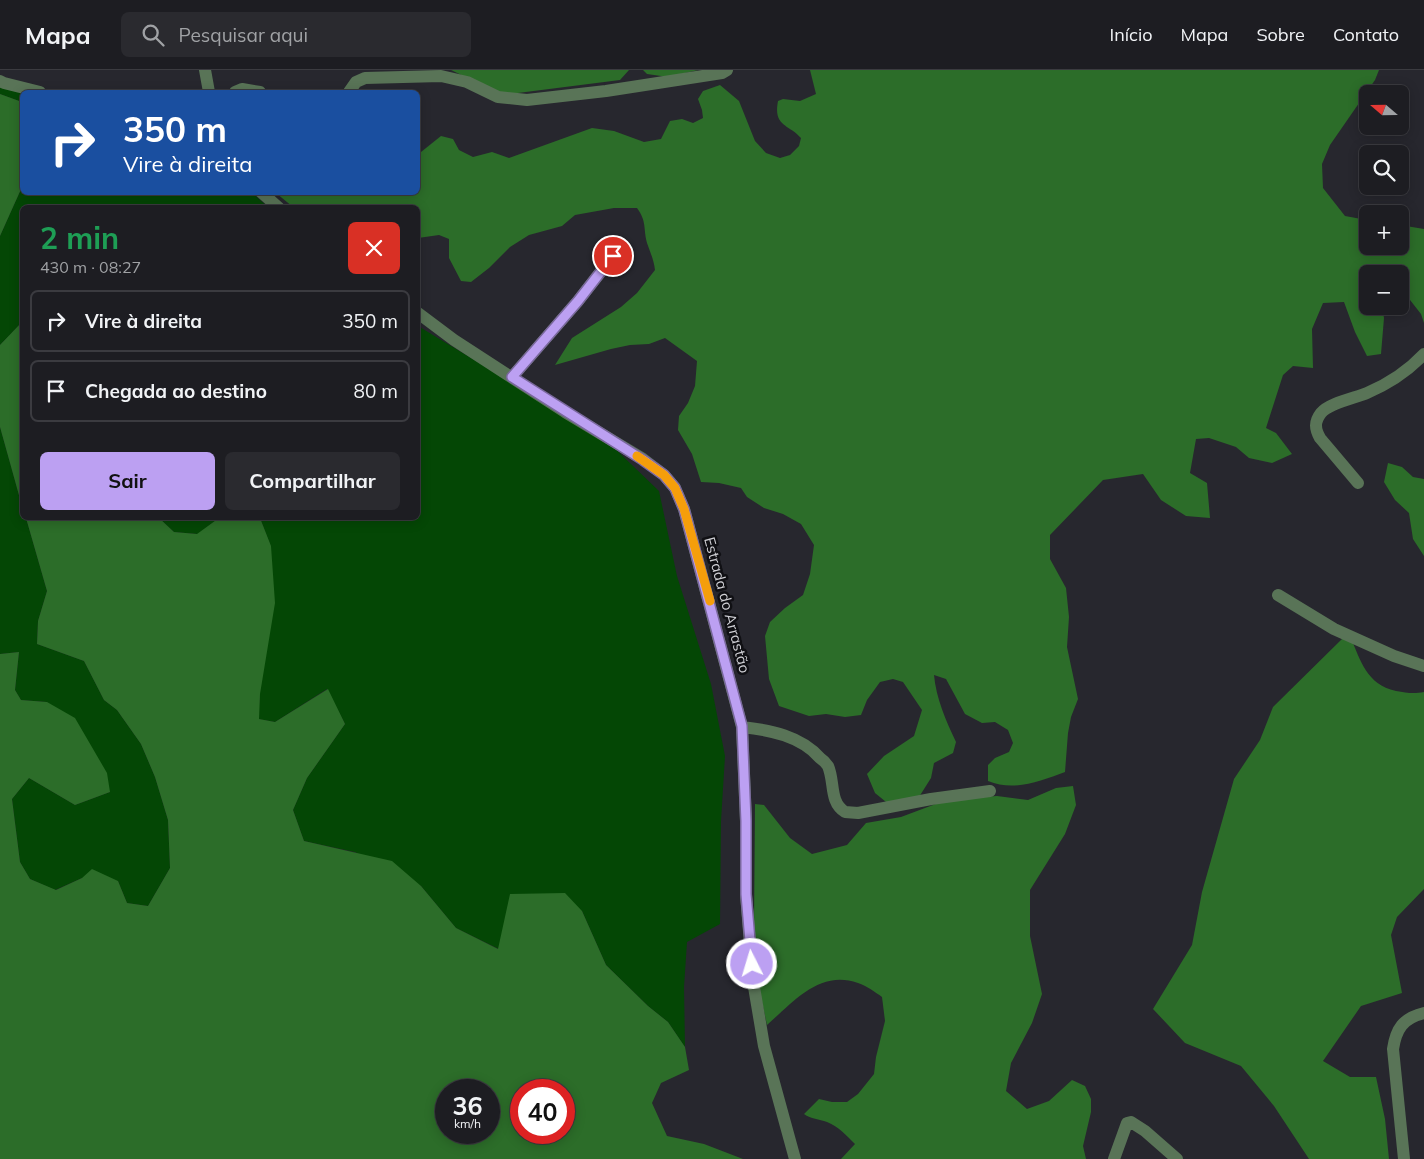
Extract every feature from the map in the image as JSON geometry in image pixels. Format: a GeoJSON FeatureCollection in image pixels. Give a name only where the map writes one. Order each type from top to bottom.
{"type":"FeatureCollection","features":[{"type":"Feature","properties":{"kind":"street"},"geometry":{"type":"LineString","coordinates":[[205,70],[210,90]]}},
{"type":"Feature","properties":{"kind":"street"},"geometry":{"type":"LineString","coordinates":[[350,90],[356,82],[365,78],[441,76],[467,82],[498,97],[527,100],[606,92],[722,73],[727,70]]}},
{"type":"Feature","properties":{"kind":"street"},"geometry":{"type":"LineString","coordinates":[[0,80],[4,83],[32,90]]}},
{"type":"Feature","properties":{"kind":"street"},"geometry":{"type":"LineString","coordinates":[[264,195],[276,205]]}},
{"type":"Feature","properties":{"kind":"street"},"geometry":{"type":"LineString","coordinates":[[512,377],[578,301],[613,256]]}},
{"type":"Feature","properties":{"kind":"street","name":"Estrada do Arrastão"},"geometry":{"type":"LineString","coordinates":[[420,314],[454,340],[643,460],[664,475],[675,488],[684,509],[742,726],[746,821],[746,894],[753,981],[764,1046],[795,1159]]}},
{"type":"Feature","properties":{"kind":"street"},"geometry":{"type":"LineString","coordinates":[[1358,482],[1320,438],[1316,430],[1316,421],[1322,412],[1329,407],[1368,392],[1412,367],[1424,354]]}},
{"type":"Feature","properties":{"kind":"street"},"geometry":{"type":"LineString","coordinates":[[1278,595],[1334,629],[1394,656],[1424,666]]}},
{"type":"Feature","properties":{"kind":"street"},"geometry":{"type":"LineString","coordinates":[[742,726],[768,730],[798,740],[814,751],[828,766],[835,802],[845,812],[858,813],[931,799],[990,791]]}},
{"type":"Feature","properties":{"kind":"street"},"geometry":{"type":"LineString","coordinates":[[1404,1159],[1393,1049],[1395,1035],[1402,1024],[1418,1014],[1424,1013]]}},
{"type":"Feature","properties":{"kind":"street"},"geometry":{"type":"LineString","coordinates":[[1114,1159],[1127,1123],[1131,1122],[1145,1131],[1176,1159]]}},
{"type":"Feature","properties":{"kind":"green space"},"geometry":{"type":"Polygon","coordinates":[[[451,70],[629,70],[620,80],[503,95],[451,70]]]}},
{"type":"Feature","properties":{"kind":"green space"},"geometry":{"type":"Polygon","coordinates":[[[643,70],[698,70],[668,77],[647,74],[643,70]]]}},
{"type":"Feature","properties":{"kind":"green space"},"geometry":{"type":"Polygon","coordinates":[[[810,70],[1379,70],[1372,85],[1359,85],[1359,103],[1330,145],[1322,164],[1323,188],[1345,216],[1359,219],[1359,255],[1409,255],[1409,226],[1424,229],[1424,323],[1421,314],[1409,299],[1409,265],[1359,265],[1359,315],[1384,315],[1381,354],[1367,356],[1355,332],[1344,302],[1323,303],[1312,329],[1313,368],[1293,366],[1283,375],[1266,428],[1276,433],[1292,454],[1272,463],[1249,458],[1236,447],[1209,438],[1196,439],[1190,473],[1207,483],[1210,518],[1186,516],[1161,500],[1143,474],[1103,480],[1050,535],[1050,559],[1066,588],[1069,617],[1067,647],[1078,699],[1071,717],[1068,733],[1065,772],[1027,784],[1007,786],[988,781],[988,765],[995,758],[1009,752],[1013,743],[1008,730],[995,722],[982,723],[965,714],[946,679],[934,675],[939,701],[956,742],[953,753],[934,763],[931,778],[919,797],[891,806],[875,793],[867,774],[884,756],[914,736],[922,710],[903,682],[893,679],[880,682],[867,700],[861,715],[845,717],[826,714],[809,716],[779,706],[769,679],[765,636],[770,622],[803,595],[810,574],[814,545],[801,524],[783,514],[764,508],[747,497],[741,488],[719,483],[701,482],[692,454],[678,430],[679,416],[688,403],[695,386],[697,361],[665,338],[649,344],[611,349],[555,365],[572,338],[621,307],[637,293],[655,270],[647,243],[644,221],[637,208],[614,208],[575,215],[562,226],[529,235],[510,247],[489,268],[471,282],[461,281],[449,258],[449,239],[439,235],[420,238],[420,205],[291,205],[278,195],[420,195],[420,152],[441,136],[453,139],[459,150],[473,157],[492,152],[509,158],[592,128],[614,131],[644,142],[661,139],[670,121],[682,119],[693,123],[703,118],[698,99],[703,91],[720,85],[739,101],[755,141],[766,153],[780,158],[790,155],[799,146],[801,138],[780,120],[777,109],[778,101],[783,99],[800,101],[816,94],[810,70]]]}},
{"type":"Feature","properties":{"kind":"green space"},"geometry":{"type":"Polygon","coordinates":[[[0,85],[20,91],[20,101],[0,94],[0,85]]]}},
{"type":"Feature","properties":{"kind":"green space"},"geometry":{"type":"Polygon","coordinates":[[[0,94],[20,101],[20,191],[0,236],[0,94]]]}},
{"type":"Feature","properties":{"kind":"green space"},"geometry":{"type":"Polygon","coordinates":[[[20,191],[20,195],[254,195],[266,205],[20,205],[20,324],[0,345],[0,236],[20,191]]]}},
{"type":"Feature","properties":{"kind":"green space"},"geometry":{"type":"Polygon","coordinates":[[[20,324],[20,499],[0,427],[0,345],[20,324]]]}},
{"type":"Feature","properties":{"kind":"green space"},"geometry":{"type":"Polygon","coordinates":[[[420,327],[604,438],[659,491],[677,576],[711,684],[725,756],[721,821],[720,924],[687,942],[684,987],[685,1047],[668,1022],[648,1006],[606,965],[582,911],[499,949],[456,928],[421,886],[355,852],[304,841],[293,810],[307,778],[345,724],[327,689],[275,722],[258,719],[271,547],[261,520],[420,520],[420,327]]]}},
{"type":"Feature","properties":{"kind":"green space"},"geometry":{"type":"Polygon","coordinates":[[[0,427],[20,499],[20,520],[27,520],[47,591],[38,621],[37,644],[84,661],[104,700],[117,710],[141,744],[155,777],[168,820],[170,868],[148,906],[127,903],[118,881],[82,878],[55,890],[30,879],[20,862],[12,799],[29,778],[75,805],[110,792],[47,702],[21,700],[15,690],[19,652],[0,654],[0,427]]]}},
{"type":"Feature","properties":{"kind":"green space"},"geometry":{"type":"Polygon","coordinates":[[[1388,463],[1402,467],[1413,477],[1424,479],[1424,556],[1413,539],[1409,513],[1395,500],[1384,482],[1388,463]]]}},
{"type":"Feature","properties":{"kind":"green space"},"geometry":{"type":"Polygon","coordinates":[[[27,520],[161,520],[174,532],[197,534],[216,520],[261,520],[271,546],[275,603],[260,694],[259,719],[275,722],[328,689],[345,724],[307,778],[293,810],[304,841],[392,861],[421,886],[456,928],[498,949],[510,894],[565,893],[582,911],[606,965],[648,1006],[668,1022],[685,1047],[689,1070],[661,1083],[652,1103],[667,1136],[704,1144],[743,1159],[0,1159],[0,654],[19,652],[15,690],[21,700],[47,702],[75,718],[107,773],[110,792],[75,805],[29,778],[12,799],[20,862],[30,879],[56,890],[82,878],[92,869],[118,881],[127,903],[148,906],[170,868],[168,820],[155,777],[141,744],[117,710],[104,700],[84,661],[37,644],[38,621],[47,591],[27,520]]]}},
{"type":"Feature","properties":{"kind":"green space"},"geometry":{"type":"Polygon","coordinates":[[[161,520],[216,520],[198,534],[174,532],[161,520]]]}},
{"type":"Feature","properties":{"kind":"green space"},"geometry":{"type":"Polygon","coordinates":[[[1350,636],[1361,663],[1378,683],[1396,691],[1424,692],[1424,889],[1397,917],[1391,935],[1402,993],[1361,1006],[1323,1061],[1350,1077],[1376,1077],[1385,1119],[1389,1159],[1309,1159],[1274,1106],[1241,1066],[1185,1043],[1153,1009],[1192,945],[1202,892],[1234,779],[1260,740],[1273,707],[1342,639],[1350,636]]]}},
{"type":"Feature","properties":{"kind":"green space"},"geometry":{"type":"Polygon","coordinates":[[[1073,786],[1076,805],[1065,834],[1030,890],[1030,936],[1042,994],[1032,1023],[1011,1063],[1006,1091],[1027,1109],[1049,1101],[1072,1080],[1085,1086],[1091,1099],[1091,1112],[1083,1146],[1086,1159],[841,1159],[855,1144],[835,1126],[804,1114],[819,1099],[832,1102],[847,1102],[858,1094],[874,1074],[885,1021],[882,997],[868,987],[858,983],[831,980],[808,990],[767,1025],[759,988],[754,922],[755,804],[764,805],[790,838],[812,854],[847,845],[866,823],[901,817],[949,799],[997,796],[1028,800],[1056,788],[1073,786]]]}},
{"type":"Feature","properties":{"kind":"slow traffic"},"geometry":{"type":"LineString","coordinates":[[637,456],[664,475],[675,488],[684,509],[710,601]]}},
{"type":"Feature","properties":{"kind":"route"},"geometry":{"type":"LineString","coordinates":[[613,256],[578,301],[512,377],[664,475],[675,488],[684,509],[742,726],[746,821],[746,894],[752,964]]}}]}
